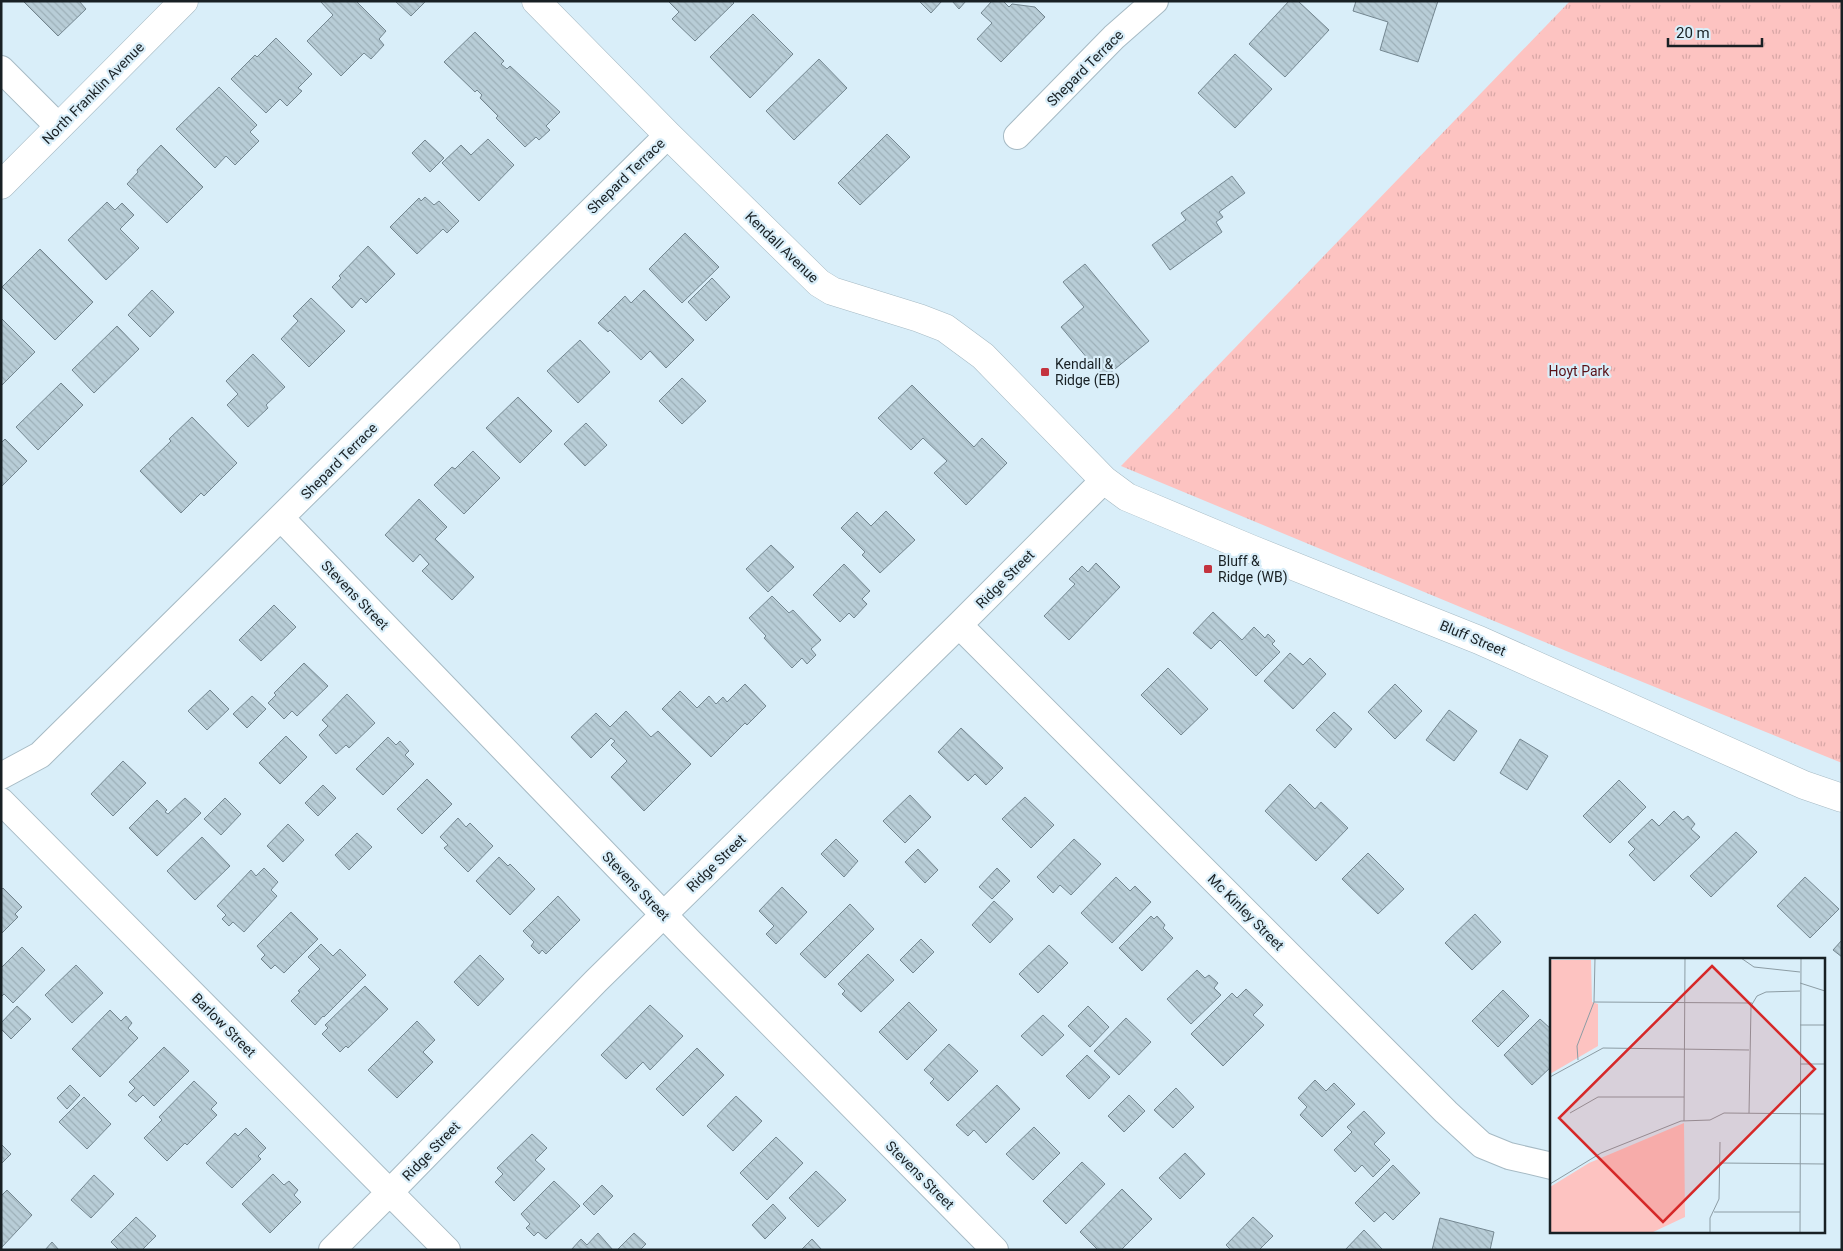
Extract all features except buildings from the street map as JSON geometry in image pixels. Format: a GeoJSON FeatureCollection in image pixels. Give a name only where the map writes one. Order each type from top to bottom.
{"type":"FeatureCollection","features":[{"type":"Feature","properties":{"kind":"street","name":"North Franklin Avenue"},"geometry":{"type":"LineString","coordinates":[[1,185],[184,1]]}},
{"type":"Feature","properties":{"kind":"street","name":"Kendall Avenue"},"geometry":{"type":"LineString","coordinates":[[536,1],[668,135],[819,283],[832,291],[945,328],[983,356],[1104,480]]}},
{"type":"Feature","properties":{"kind":"street","name":"Shepard Terrace"},"geometry":{"type":"LineString","coordinates":[[1017,136],[1146,4]]}},
{"type":"Feature","properties":{"kind":"street"},"geometry":{"type":"LineString","coordinates":[[1,69],[59,127]]}},
{"type":"Feature","properties":{"kind":"street","name":"Shepard Terrace"},"geometry":{"type":"LineString","coordinates":[[1,776],[40,755],[521,278],[668,135]]}},
{"type":"Feature","properties":{"kind":"street","name":"Ridge Street"},"geometry":{"type":"LineString","coordinates":[[332,1250],[596,980],[959,625],[1104,480]]}},
{"type":"Feature","properties":{"kind":"street","name":"Bluff Street"},"geometry":{"type":"LineString","coordinates":[[1104,480],[1127,498],[1479,640],[1804,786],[1842,798]]}},
{"type":"Feature","properties":{"kind":"street","name":"Stevens Street"},"geometry":{"type":"LineString","coordinates":[[281,518],[663,915],[995,1250]]}},
{"type":"Feature","properties":{"kind":"street","name":"Mc Kinley Street"},"geometry":{"type":"LineString","coordinates":[[959,625],[1446,1112],[1482,1145],[1509,1156],[1550,1166]]}},
{"type":"Feature","properties":{"kind":"street","name":"Barlow Street"},"geometry":{"type":"LineString","coordinates":[[1,801],[447,1250]]}},
{"type":"Feature","properties":{"kind":"green space","name":"Hoyt Park"},"geometry":{"type":"Polygon","coordinates":[[[1570,1],[1842,1],[1842,763],[1121,466],[1570,1]]]}},
{"type":"Feature","properties":{"kind":"place","name":"Kendall & Ridge (EB)"},"geometry":{"type":"Point","coordinates":[1045,372]}},
{"type":"Feature","properties":{"kind":"place","name":"Bluff & Ridge (WB)"},"geometry":{"type":"Point","coordinates":[1208,569]}}]}
